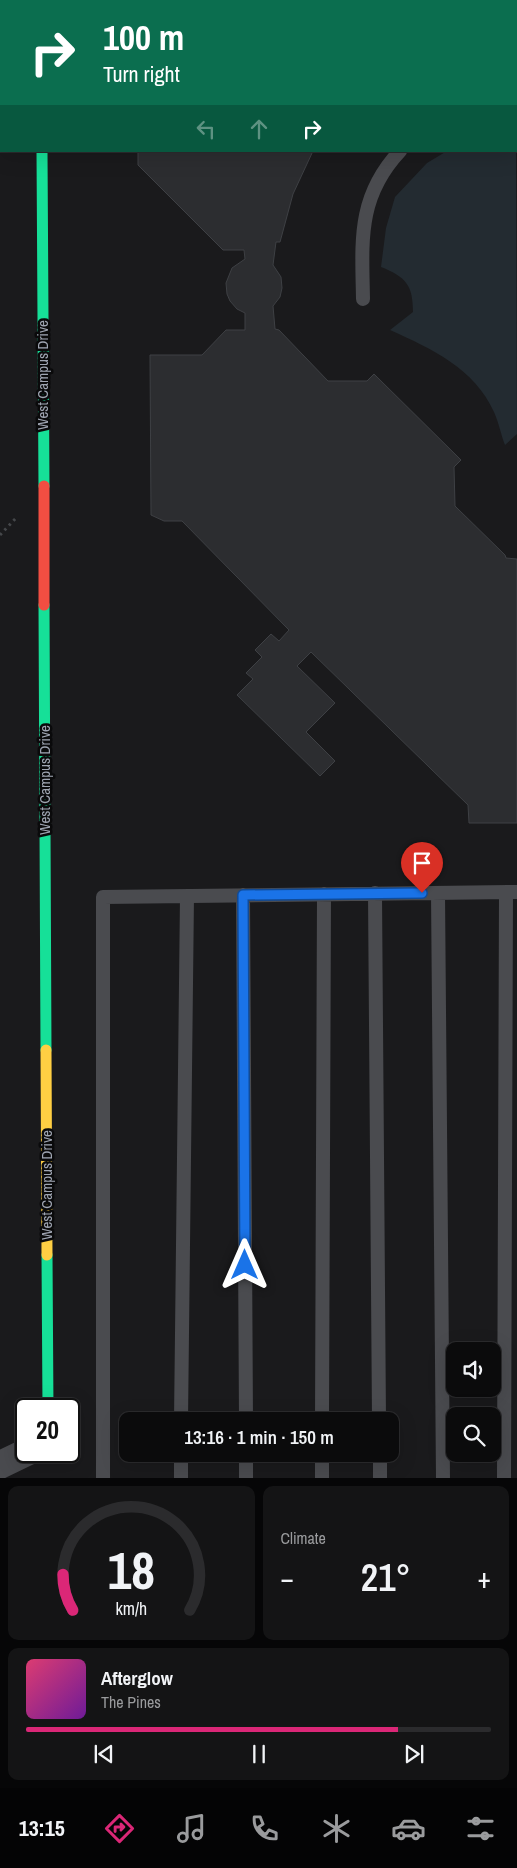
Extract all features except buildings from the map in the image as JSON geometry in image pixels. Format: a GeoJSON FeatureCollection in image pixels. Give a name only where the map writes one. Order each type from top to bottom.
{"type":"FeatureCollection","features":[{"type":"Feature","properties":{"kind":"street","name":"West Campus Drive"},"geometry":{"type":"LineString","coordinates":[[42,152],[48,1398]]}},
{"type":"Feature","properties":{"kind":"street"},"geometry":{"type":"LineString","coordinates":[[0,1465],[15,1458]]}},
{"type":"Feature","properties":{"kind":"lane"},"geometry":{"type":"LineString","coordinates":[[363,299],[362,244],[364,219],[379,178],[399,152]]}},
{"type":"Feature","properties":{"kind":"lane"},"geometry":{"type":"LineString","coordinates":[[103,1478],[102,897],[511,892],[504,1478]]}},
{"type":"Feature","properties":{"kind":"lane"},"geometry":{"type":"LineString","coordinates":[[375,893],[379,1412]]}},
{"type":"Feature","properties":{"kind":"lane"},"geometry":{"type":"LineString","coordinates":[[438,893],[443,1478]]}},
{"type":"Feature","properties":{"kind":"lane"},"geometry":{"type":"LineString","coordinates":[[322,1412],[324,894]]}},
{"type":"Feature","properties":{"kind":"lane"},"geometry":{"type":"LineString","coordinates":[[243,895],[246,1412]]}},
{"type":"Feature","properties":{"kind":"lane"},"geometry":{"type":"LineString","coordinates":[[181,1412],[187,896]]}},
{"type":"Feature","properties":{"kind":"lane"},"geometry":{"type":"LineString","coordinates":[[181,1462],[181,1478]]}},
{"type":"Feature","properties":{"kind":"lane"},"geometry":{"type":"LineString","coordinates":[[246,1462],[246,1478]]}},
{"type":"Feature","properties":{"kind":"lane"},"geometry":{"type":"LineString","coordinates":[[322,1462],[322,1478]]}},
{"type":"Feature","properties":{"kind":"lane"},"geometry":{"type":"LineString","coordinates":[[380,1462],[380,1478]]}},
{"type":"Feature","properties":{"kind":"shaded area"},"geometry":{"type":"Polygon","coordinates":[[[0,152],[517,152],[517,1478],[0,1478],[0,152]]]}},
{"type":"Feature","properties":{"kind":"shaded area"},"geometry":{"type":"Polygon","coordinates":[[[445,152],[516,152],[517,434],[505,445],[494,412],[486,397],[475,383],[436,353],[390,330],[413,312],[413,303],[412,295],[406,283],[397,274],[381,267],[386,228],[395,197],[427,163],[445,152]]]}},
{"type":"Feature","properties":{"kind":"traffic: fast"},"geometry":{"type":"LineString","coordinates":[[42,152],[44,486]]}},
{"type":"Feature","properties":{"kind":"traffic: fast"},"geometry":{"type":"LineString","coordinates":[[44,605],[46,1050]]}},
{"type":"Feature","properties":{"kind":"traffic: fast"},"geometry":{"type":"LineString","coordinates":[[47,1255],[48,1398]]}},
{"type":"Feature","properties":{"kind":"traffic: slow"},"geometry":{"type":"LineString","coordinates":[[46,1050],[47,1255]]}},
{"type":"Feature","properties":{"kind":"traffic: jam"},"geometry":{"type":"LineString","coordinates":[[44,486],[44,605]]}},
{"type":"Feature","properties":{"kind":"route"},"geometry":{"type":"LineString","coordinates":[[245,1265],[243,895],[422,893]]}}]}
